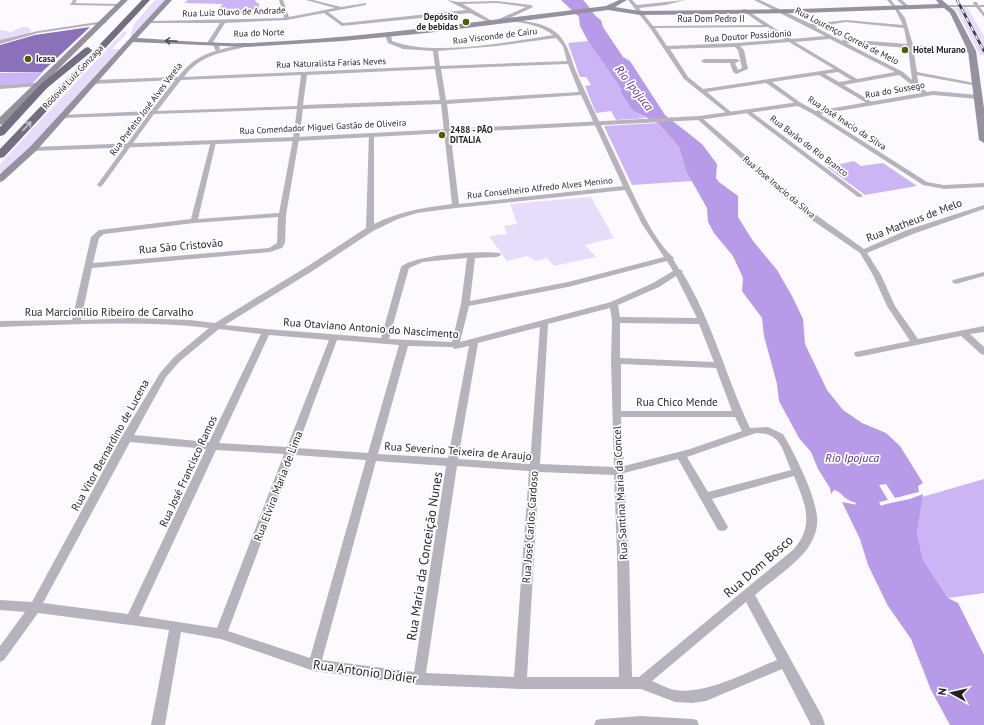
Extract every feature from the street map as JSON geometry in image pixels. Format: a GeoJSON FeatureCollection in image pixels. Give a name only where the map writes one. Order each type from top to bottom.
{"type":"FeatureCollection","features":[{"type":"Feature","properties":{"kind":"highway","name":"Rodovia Luiz Gonzaga"},"geometry":{"type":"LineString","coordinates":[[0,132],[44,86],[91,47],[138,0]]}},
{"type":"Feature","properties":{"kind":"highway","name":"Rodovia Luiz Gonzaga"},"geometry":{"type":"LineString","coordinates":[[0,155],[146,0]]}},
{"type":"Feature","properties":{"kind":"main road"},"geometry":{"type":"LineString","coordinates":[[0,179],[33,150],[62,116],[169,0]]}},
{"type":"Feature","properties":{"kind":"main road","name":"Rua do Norte"},"geometry":{"type":"LineString","coordinates":[[131,40],[247,45],[388,36],[502,20],[608,8],[624,0]]}},
{"type":"Feature","properties":{"kind":"main road"},"geometry":{"type":"LineString","coordinates":[[938,0],[952,11],[972,51],[977,84],[981,97],[984,140]]}},
{"type":"Feature","properties":{"kind":"main road"},"geometry":{"type":"LineString","coordinates":[[1,120],[123,3]]}},
{"type":"Feature","properties":{"kind":"main road"},"geometry":{"type":"LineString","coordinates":[[608,8],[637,10],[779,11],[945,6]]}},
{"type":"Feature","properties":{"kind":"street"},"geometry":{"type":"LineString","coordinates":[[75,0],[72,4],[123,3]]}},
{"type":"Feature","properties":{"kind":"street"},"geometry":{"type":"LineString","coordinates":[[281,0],[287,19]]}},
{"type":"Feature","properties":{"kind":"street"},"geometry":{"type":"LineString","coordinates":[[308,0],[341,8]]}},
{"type":"Feature","properties":{"kind":"street"},"geometry":{"type":"LineString","coordinates":[[448,0],[457,3],[490,22]]}},
{"type":"Feature","properties":{"kind":"street"},"geometry":{"type":"LineString","coordinates":[[528,0],[531,6]]}},
{"type":"Feature","properties":{"kind":"street"},"geometry":{"type":"LineString","coordinates":[[630,0],[652,27],[686,78],[729,113]]}},
{"type":"Feature","properties":{"kind":"street"},"geometry":{"type":"LineString","coordinates":[[637,10],[684,0]]}},
{"type":"Feature","properties":{"kind":"street","name":"Rua Lourenço Correia de Melo"},"geometry":{"type":"LineString","coordinates":[[756,0],[838,40],[900,73],[926,94]]}},
{"type":"Feature","properties":{"kind":"street"},"geometry":{"type":"LineString","coordinates":[[889,0],[898,8],[912,46],[916,86]]}},
{"type":"Feature","properties":{"kind":"street"},"geometry":{"type":"LineString","coordinates":[[899,0],[908,7]]}},
{"type":"Feature","properties":{"kind":"street"},"geometry":{"type":"LineString","coordinates":[[973,0],[984,16]]}},
{"type":"Feature","properties":{"kind":"street"},"geometry":{"type":"LineString","coordinates":[[457,3],[497,2],[531,6]]}},
{"type":"Feature","properties":{"kind":"street","name":"Rua Luiz Olavo de Andrade"},"geometry":{"type":"LineString","coordinates":[[150,22],[287,19],[364,4]]}},
{"type":"Feature","properties":{"kind":"street"},"geometry":{"type":"LineString","coordinates":[[502,20],[531,6]]}},
{"type":"Feature","properties":{"kind":"street"},"geometry":{"type":"LineString","coordinates":[[945,6],[984,6]]}},
{"type":"Feature","properties":{"kind":"street"},"geometry":{"type":"LineString","coordinates":[[746,10],[791,41],[857,80]]}},
{"type":"Feature","properties":{"kind":"street"},"geometry":{"type":"LineString","coordinates":[[325,12],[342,25],[471,11]]}},
{"type":"Feature","properties":{"kind":"street"},"geometry":{"type":"LineString","coordinates":[[502,20],[540,26],[548,29],[557,36],[565,46],[570,62],[626,188],[651,234],[679,271],[703,321],[738,414],[747,432]]}},
{"type":"Feature","properties":{"kind":"street"},"geometry":{"type":"LineString","coordinates":[[213,53],[217,48],[216,45],[210,43],[224,21]]}},
{"type":"Feature","properties":{"kind":"street"},"geometry":{"type":"LineString","coordinates":[[810,26],[846,21],[905,27]]}},
{"type":"Feature","properties":{"kind":"street"},"geometry":{"type":"LineString","coordinates":[[0,42],[38,32],[104,22]]}},
{"type":"Feature","properties":{"kind":"street","name":"Rua Dom Pedro II"},"geometry":{"type":"LineString","coordinates":[[652,27],[770,26]]}},
{"type":"Feature","properties":{"kind":"street"},"geometry":{"type":"LineString","coordinates":[[388,36],[390,42],[399,46],[435,50],[448,131],[456,206]]}},
{"type":"Feature","properties":{"kind":"street","name":"Rua Visconde de Cairu"},"geometry":{"type":"LineString","coordinates":[[435,50],[473,47],[557,36]]}},
{"type":"Feature","properties":{"kind":"street","name":"Rua Doutor Possidonio"},"geometry":{"type":"LineString","coordinates":[[666,48],[736,45],[831,37]]}},
{"type":"Feature","properties":{"kind":"street"},"geometry":{"type":"LineString","coordinates":[[838,40],[972,51]]}},
{"type":"Feature","properties":{"kind":"street","name":"Rua Prefeito José Alves Varela"},"geometry":{"type":"LineString","coordinates":[[100,185],[177,79],[194,62],[213,53],[247,45]]}},
{"type":"Feature","properties":{"kind":"street"},"geometry":{"type":"LineString","coordinates":[[732,61],[736,72],[745,69],[741,50],[736,45]]}},
{"type":"Feature","properties":{"kind":"street"},"geometry":{"type":"LineString","coordinates":[[704,61],[744,60]]}},
{"type":"Feature","properties":{"kind":"street","name":"Rua Naturalista Farias Neves"},"geometry":{"type":"LineString","coordinates":[[93,82],[570,62]]}},
{"type":"Feature","properties":{"kind":"street"},"geometry":{"type":"LineString","coordinates":[[703,91],[838,70]]}},
{"type":"Feature","properties":{"kind":"street","name":"Rua do Sussego"},"geometry":{"type":"LineString","coordinates":[[838,84],[914,72],[977,84]]}},
{"type":"Feature","properties":{"kind":"street"},"geometry":{"type":"LineString","coordinates":[[76,322],[95,237],[98,234],[107,230],[194,221],[282,215],[296,139],[298,107],[304,73]]}},
{"type":"Feature","properties":{"kind":"street"},"geometry":{"type":"LineString","coordinates":[[820,73],[870,103]]}},
{"type":"Feature","properties":{"kind":"street","name":"Rua José Inacio da Silva"},"geometry":{"type":"LineString","coordinates":[[767,81],[799,104],[925,184],[944,187],[984,185]]}},
{"type":"Feature","properties":{"kind":"street"},"geometry":{"type":"LineString","coordinates":[[0,87],[38,85]]}},
{"type":"Feature","properties":{"kind":"street"},"geometry":{"type":"LineString","coordinates":[[62,116],[443,102],[584,93]]}},
{"type":"Feature","properties":{"kind":"street","name":"Rua do Sussego"},"geometry":{"type":"LineString","coordinates":[[815,113],[926,94],[940,93],[981,97]]}},
{"type":"Feature","properties":{"kind":"street","name":"Rua Comendador Miguel Gastão de Oliveira"},"geometry":{"type":"LineString","coordinates":[[33,150],[296,139],[699,118],[799,104]]}},
{"type":"Feature","properties":{"kind":"street","name":"Rua Barão do Rio Branco"},"geometry":{"type":"LineString","coordinates":[[747,111],[860,196]]}},
{"type":"Feature","properties":{"kind":"street","name":"Rua Jose Inacio da Silva"},"geometry":{"type":"LineString","coordinates":[[699,118],[809,214],[863,252]]}},
{"type":"Feature","properties":{"kind":"street"},"geometry":{"type":"LineString","coordinates":[[370,229],[371,134]]}},
{"type":"Feature","properties":{"kind":"street"},"geometry":{"type":"LineString","coordinates":[[194,221],[213,142]]}},
{"type":"Feature","properties":{"kind":"street","name":"Rua Conselheiro Alfredo Alves Menino"},"geometry":{"type":"LineString","coordinates":[[456,206],[626,188]]}},
{"type":"Feature","properties":{"kind":"street","name":"Rua Vitor Bernardino de Lucena"},"geometry":{"type":"LineString","coordinates":[[0,656],[35,607],[151,394],[163,375],[178,358],[217,326],[311,268],[370,229],[405,214],[456,206]]}},
{"type":"Feature","properties":{"kind":"street","name":"Rua Matheus de Melo"},"geometry":{"type":"LineString","coordinates":[[916,343],[891,306],[877,275],[863,252],[917,229],[983,208]]}},
{"type":"Feature","properties":{"kind":"street","name":"Rua São Cristovão"},"geometry":{"type":"LineString","coordinates":[[88,266],[275,248],[281,243],[282,215]]}},
{"type":"Feature","properties":{"kind":"street"},"geometry":{"type":"LineString","coordinates":[[384,342],[405,267],[408,264],[422,260],[497,255]]}},
{"type":"Feature","properties":{"kind":"street"},"geometry":{"type":"LineString","coordinates":[[454,346],[465,304],[471,256]]}},
{"type":"Feature","properties":{"kind":"street"},"geometry":{"type":"LineString","coordinates":[[465,304],[564,286],[631,270],[670,258]]}},
{"type":"Feature","properties":{"kind":"street","name":"Rua Otaviano Antonio do Nascimento"},"geometry":{"type":"LineString","coordinates":[[217,326],[266,332],[384,342],[454,346],[474,343],[512,331],[544,324],[614,304],[656,285],[679,271]]}},
{"type":"Feature","properties":{"kind":"street"},"geometry":{"type":"LineString","coordinates":[[956,282],[984,274]]}},
{"type":"Feature","properties":{"kind":"street","name":"Rua Santina Maria da Concel"},"geometry":{"type":"LineString","coordinates":[[614,304],[616,320],[616,414],[623,553],[626,682]]}},
{"type":"Feature","properties":{"kind":"street"},"geometry":{"type":"LineString","coordinates":[[616,320],[703,321]]}},
{"type":"Feature","properties":{"kind":"street","name":"Rua Marcionilio Ribeiro de Carvalho"},"geometry":{"type":"LineString","coordinates":[[0,324],[162,322],[217,326]]}},
{"type":"Feature","properties":{"kind":"street","name":"Rua José Carlos Cardoso"},"geometry":{"type":"LineString","coordinates":[[520,683],[544,324]]}},
{"type":"Feature","properties":{"kind":"street"},"geometry":{"type":"LineString","coordinates":[[858,354],[984,329]]}},
{"type":"Feature","properties":{"kind":"street","name":"Rua José Francisco Ramos"},"geometry":{"type":"LineString","coordinates":[[131,620],[214,446],[266,332]]}},
{"type":"Feature","properties":{"kind":"street"},"geometry":{"type":"LineString","coordinates":[[963,333],[984,352]]}},
{"type":"Feature","properties":{"kind":"street","name":"Rua Elvira Maria de Lima"},"geometry":{"type":"LineString","coordinates":[[221,634],[292,451],[334,337]]}},
{"type":"Feature","properties":{"kind":"street"},"geometry":{"type":"LineString","coordinates":[[314,665],[404,343]]}},
{"type":"Feature","properties":{"kind":"street","name":"Rua Maria da Conceição Nunes"},"geometry":{"type":"LineString","coordinates":[[419,678],[452,463],[474,343]]}},
{"type":"Feature","properties":{"kind":"street"},"geometry":{"type":"LineString","coordinates":[[615,361],[719,365]]}},
{"type":"Feature","properties":{"kind":"street","name":"Rua Chico Mende"},"geometry":{"type":"LineString","coordinates":[[616,414],[738,414]]}},
{"type":"Feature","properties":{"kind":"street","name":"Rua Severino Teixeira de Araujo"},"geometry":{"type":"LineString","coordinates":[[126,438],[214,446],[373,456],[452,463],[618,471],[682,455],[755,430],[768,430],[780,436]]}},
{"type":"Feature","properties":{"kind":"street","name":"Rua Dom Bosco"},"geometry":{"type":"LineString","coordinates":[[641,683],[798,552],[809,537],[813,524],[811,507],[780,436]]}},
{"type":"Feature","properties":{"kind":"street"},"geometry":{"type":"LineString","coordinates":[[682,455],[722,527]]}},
{"type":"Feature","properties":{"kind":"street"},"geometry":{"type":"LineString","coordinates":[[705,497],[796,472]]}},
{"type":"Feature","properties":{"kind":"street"},"geometry":{"type":"LineString","coordinates":[[748,594],[786,662],[818,725]]}},
{"type":"Feature","properties":{"kind":"street","name":"Rua Antonio Didier"},"geometry":{"type":"LineString","coordinates":[[0,605],[35,607],[176,626],[221,634],[314,665],[419,678],[520,683],[641,683],[675,696],[692,697],[706,695],[786,662]]}},
{"type":"Feature","properties":{"kind":"street"},"geometry":{"type":"LineString","coordinates":[[158,725],[176,626]]}},
{"type":"Feature","properties":{"kind":"street"},"geometry":{"type":"LineString","coordinates":[[601,725],[641,722],[692,725]]}},
{"type":"Feature","properties":{"kind":"shaded area"},"geometry":{"type":"Polygon","coordinates":[[[155,0],[165,0],[133,36],[130,37],[134,24],[155,0]]]}},
{"type":"Feature","properties":{"kind":"shaded area"},"geometry":{"type":"Polygon","coordinates":[[[188,0],[255,0],[259,3],[259,14],[214,13],[223,4],[184,3],[188,0]]]}},
{"type":"Feature","properties":{"kind":"shaded area"},"geometry":{"type":"Polygon","coordinates":[[[967,7],[984,36],[984,55],[980,55],[957,11],[952,8],[967,7]]]}},
{"type":"Feature","properties":{"kind":"shaded area"},"geometry":{"type":"Polygon","coordinates":[[[22,27],[28,27],[31,30],[31,33],[0,40],[0,30],[11,32],[22,27]]]}},
{"type":"Feature","properties":{"kind":"shaded area"},"geometry":{"type":"Polygon","coordinates":[[[124,31],[127,33],[112,49],[120,49],[7,173],[0,172],[0,164],[124,31]]]}},
{"type":"Feature","properties":{"kind":"shaded area"},"geometry":{"type":"Polygon","coordinates":[[[588,41],[621,89],[621,93],[633,111],[646,118],[616,120],[611,111],[596,113],[585,86],[591,85],[586,77],[580,77],[568,43],[588,41]]]}},
{"type":"Feature","properties":{"kind":"shaded area"},"geometry":{"type":"Polygon","coordinates":[[[43,72],[32,84],[0,85],[0,73],[43,72]]]}},
{"type":"Feature","properties":{"kind":"shaded area"},"geometry":{"type":"Polygon","coordinates":[[[658,123],[679,147],[686,171],[692,181],[632,185],[604,126],[658,123]]]}},
{"type":"Feature","properties":{"kind":"shaded area"},"geometry":{"type":"Polygon","coordinates":[[[854,161],[861,166],[883,163],[917,186],[865,195],[827,167],[854,161]]]}},
{"type":"Feature","properties":{"kind":"shaded area"},"geometry":{"type":"Polygon","coordinates":[[[591,197],[614,238],[585,245],[596,257],[554,266],[547,258],[536,261],[527,256],[507,261],[489,236],[507,234],[504,226],[517,224],[510,204],[591,197]]]}},
{"type":"Feature","properties":{"kind":"shaded area"},"geometry":{"type":"Polygon","coordinates":[[[984,479],[984,593],[948,598],[923,560],[917,533],[922,497],[984,479]]]}},
{"type":"Feature","properties":{"kind":"water","name":"Rio Ipojuca"},"geometry":{"type":"Polygon","coordinates":[[[561,0],[583,0],[586,3],[601,20],[603,27],[623,57],[630,61],[665,115],[702,144],[717,164],[716,178],[738,196],[738,217],[753,241],[777,270],[792,296],[803,319],[805,344],[827,390],[843,410],[862,423],[886,433],[900,446],[923,483],[918,486],[919,492],[895,498],[886,484],[879,485],[888,500],[867,503],[856,503],[845,498],[838,491],[834,490],[831,494],[830,488],[818,469],[811,452],[799,438],[779,401],[777,384],[764,336],[762,318],[742,291],[743,278],[733,256],[714,233],[708,222],[707,208],[686,171],[679,147],[658,123],[633,111],[621,93],[621,89],[588,41],[580,26],[579,17],[561,0]]]}},
{"type":"Feature","properties":{"kind":"water"},"geometry":{"type":"Polygon","coordinates":[[[923,494],[917,533],[923,560],[948,598],[958,603],[984,655],[984,725],[950,725],[931,690],[911,639],[888,606],[868,565],[860,539],[842,502],[875,508],[923,494]]]}},
{"type":"Feature","properties":{"kind":"building","name":"Icasa"},"geometry":{"type":"Polygon","coordinates":[[[90,27],[42,72],[0,72],[0,45],[35,35],[90,27]]]}},
{"type":"Feature","properties":{"kind":"waterway","name":"Rio Ipojuca"},"geometry":{"type":"LineString","coordinates":[[856,479],[882,533]]}},
{"type":"Feature","properties":{"kind":"railway"},"geometry":{"type":"LineString","coordinates":[[957,0],[984,51]]}},
{"type":"Feature","properties":{"kind":"place","name":"Depósito de bebidas"},"geometry":{"type":"Point","coordinates":[466,22]}},
{"type":"Feature","properties":{"kind":"place","name":"Hotel Murano"},"geometry":{"type":"Point","coordinates":[905,50]}},
{"type":"Feature","properties":{"kind":"place","name":"Icasa"},"geometry":{"type":"Point","coordinates":[28,59]}},
{"type":"Feature","properties":{"kind":"place","name":"2488 - PÃO DITALIA"},"geometry":{"type":"Point","coordinates":[442,135]}}]}
